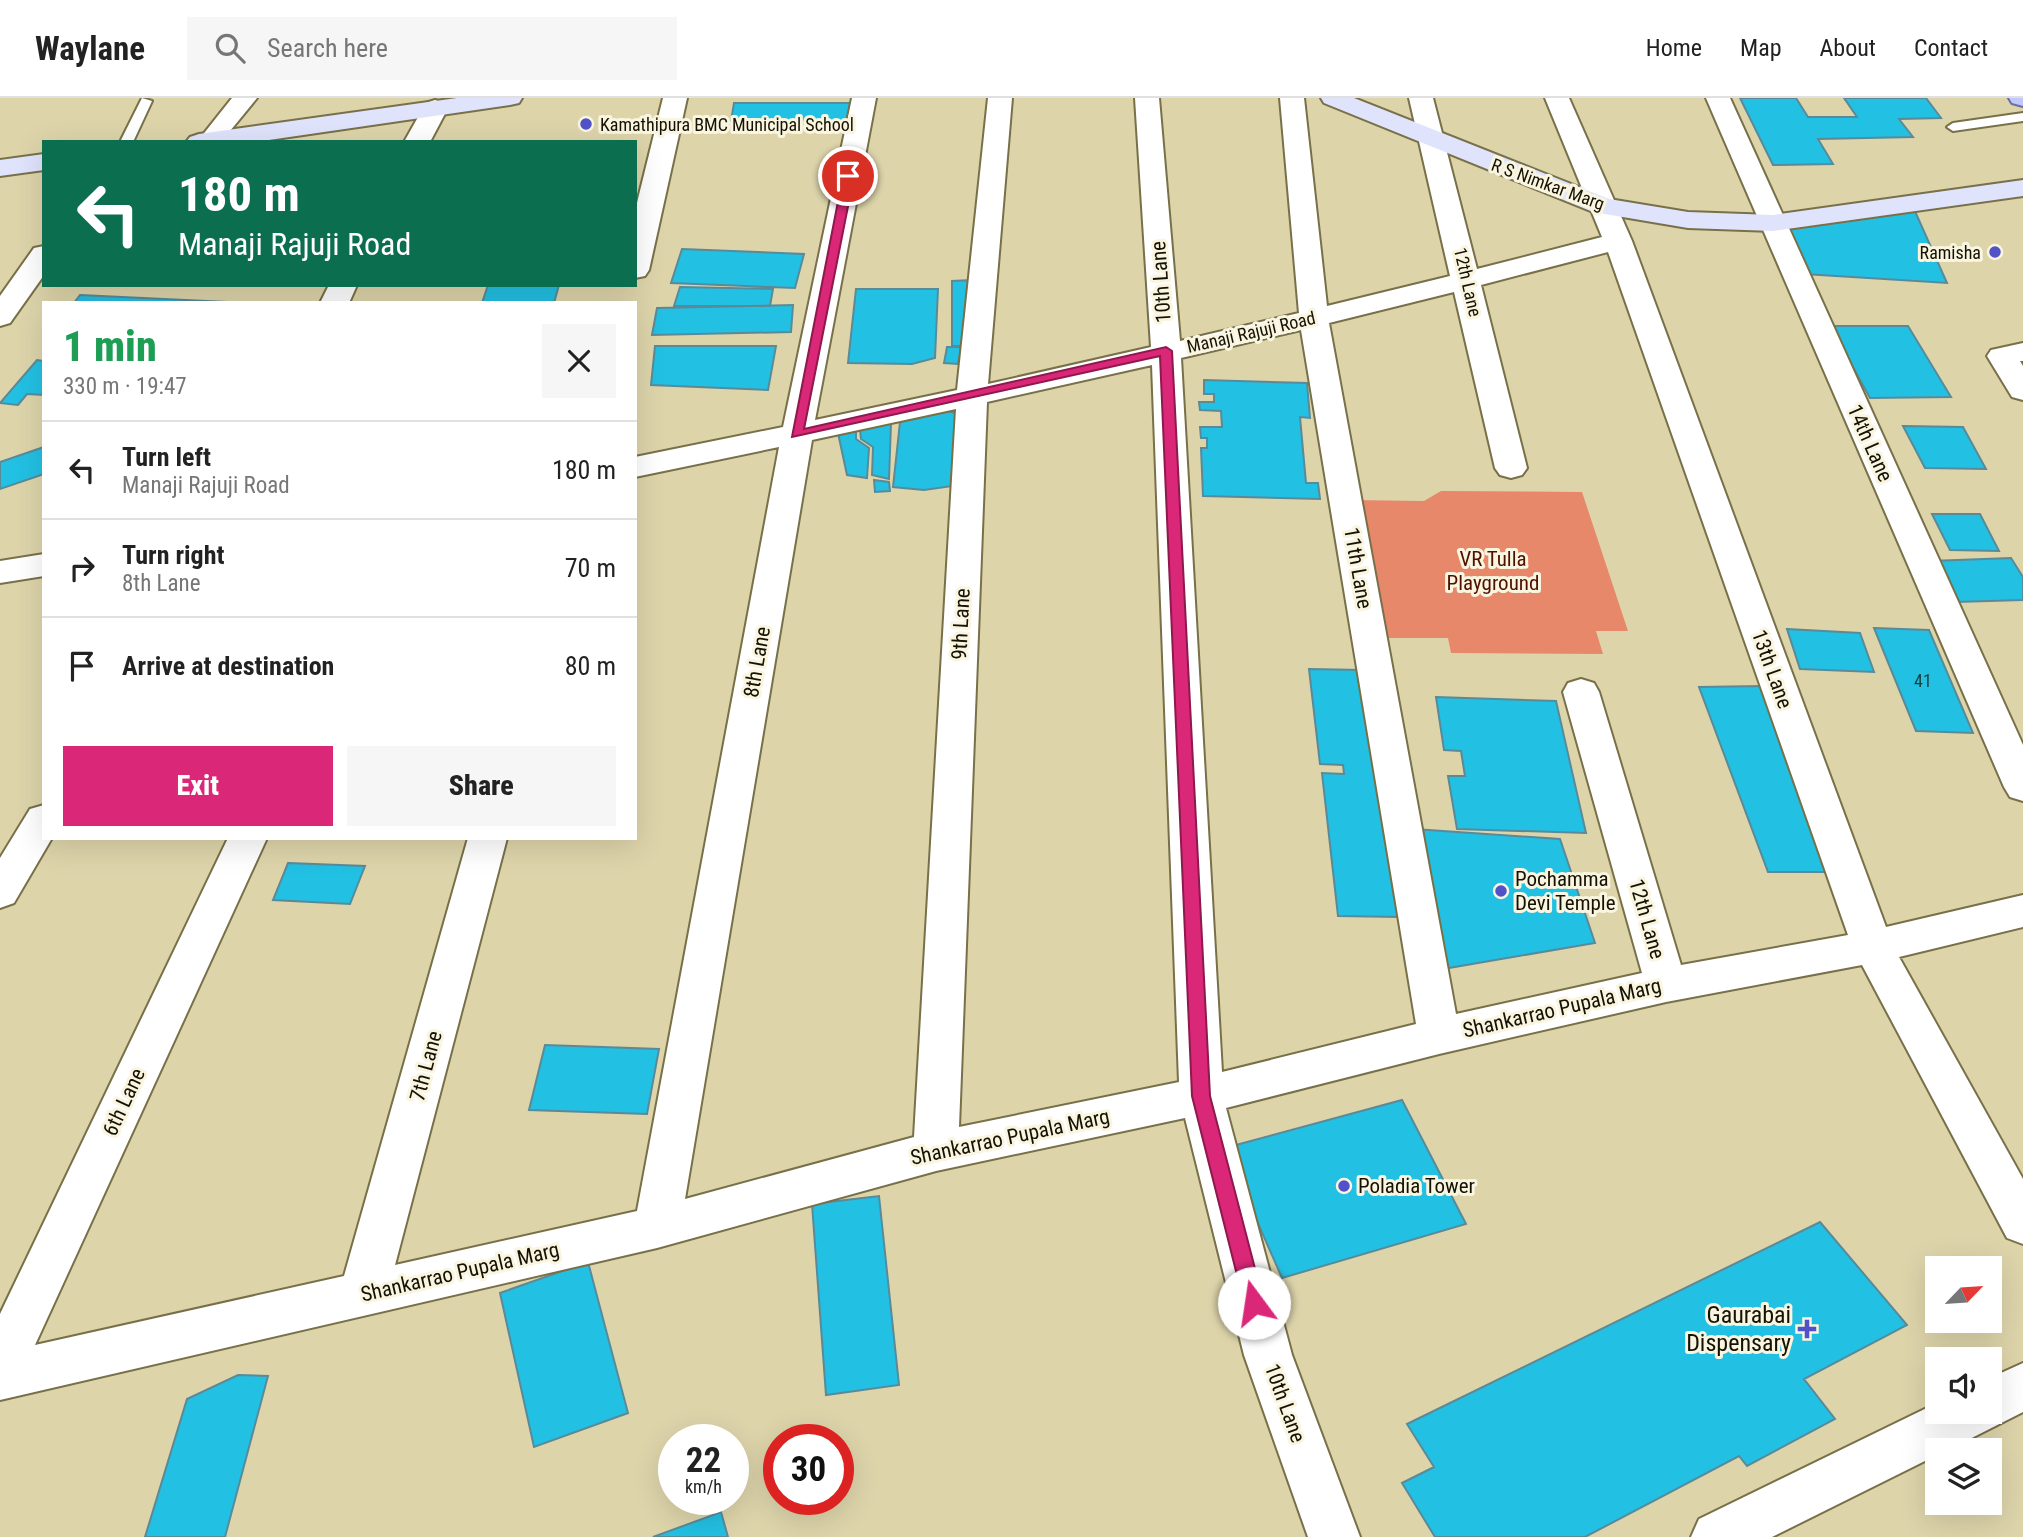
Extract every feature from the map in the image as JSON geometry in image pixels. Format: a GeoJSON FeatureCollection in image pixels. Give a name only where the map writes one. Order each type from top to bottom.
{"type":"FeatureCollection","features":[{"type":"Feature","properties":{"kind":"main road"},"geometry":{"type":"LineString","coordinates":[[211,140],[510,98]]}},
{"type":"Feature","properties":{"kind":"main road","name":"R S Nimkar Marg"},"geometry":{"type":"LineString","coordinates":[[1333,98],[1434,141],[1603,206],[1688,220],[1773,223],[2023,188]]}},
{"type":"Feature","properties":{"kind":"main road"},"geometry":{"type":"LineString","coordinates":[[0,168],[42,162]]}},
{"type":"Feature","properties":{"kind":"street"},"geometry":{"type":"LineString","coordinates":[[205,140],[245,98]]}},
{"type":"Feature","properties":{"kind":"street"},"geometry":{"type":"LineString","coordinates":[[637,262],[676,98]]}},
{"type":"Feature","properties":{"kind":"street","name":"8th Lane"},"geometry":{"type":"LineString","coordinates":[[657,1227],[797,435],[864,98]]}},
{"type":"Feature","properties":{"kind":"street","name":"9th Lane"},"geometry":{"type":"LineString","coordinates":[[936,1151],[972,397],[1000,98]]}},
{"type":"Feature","properties":{"kind":"street","name":"10th Lane"},"geometry":{"type":"LineString","coordinates":[[1147,98],[1166,351],[1201,1096],[1268,1355],[1334,1537]]}},
{"type":"Feature","properties":{"kind":"street","name":"11th Lane"},"geometry":{"type":"LineString","coordinates":[[1292,98],[1314,318],[1439,1036]]}},
{"type":"Feature","properties":{"kind":"street","name":"12th Lane"},"geometry":{"type":"LineString","coordinates":[[1421,98],[1468,280],[1511,468]]}},
{"type":"Feature","properties":{"kind":"street","name":"13th Lane"},"geometry":{"type":"LineString","coordinates":[[1557,98],[1618,241],[1873,947],[2023,1223]]}},
{"type":"Feature","properties":{"kind":"street","name":"14th Lane"},"geometry":{"type":"LineString","coordinates":[[1718,98],[2023,787]]}},
{"type":"Feature","properties":{"kind":"street"},"geometry":{"type":"LineString","coordinates":[[418,140],[435,108]]}},
{"type":"Feature","properties":{"kind":"street","name":"Manaji Rajuji Road"},"geometry":{"type":"LineString","coordinates":[[637,467],[972,397],[1314,318],[1618,241]]}},
{"type":"Feature","properties":{"kind":"street"},"geometry":{"type":"LineString","coordinates":[[0,317],[42,257]]}},
{"type":"Feature","properties":{"kind":"street"},"geometry":{"type":"LineString","coordinates":[[2023,352],[2002,356],[2023,391]]}},
{"type":"Feature","properties":{"kind":"street"},"geometry":{"type":"LineString","coordinates":[[3,576],[42,566]]}},
{"type":"Feature","properties":{"kind":"street","name":"12th Lane"},"geometry":{"type":"LineString","coordinates":[[1581,692],[1666,985]]}},
{"type":"Feature","properties":{"kind":"street"},"geometry":{"type":"LineString","coordinates":[[0,892],[42,822]]}},
{"type":"Feature","properties":{"kind":"street","name":"6th Lane"},"geometry":{"type":"LineString","coordinates":[[0,1366],[246,840]]}},
{"type":"Feature","properties":{"kind":"street","name":"7th Lane"},"geometry":{"type":"LineString","coordinates":[[363,1294],[487,840]]}},
{"type":"Feature","properties":{"kind":"street","name":"Shankarrao Pupala Marg"},"geometry":{"type":"LineString","coordinates":[[0,1376],[657,1227],[936,1151],[1201,1096],[1439,1036],[1666,985],[1873,947],[2023,911]]}},
{"type":"Feature","properties":{"kind":"street"},"geometry":{"type":"LineString","coordinates":[[2002,1397],[2023,1387]]}},
{"type":"Feature","properties":{"kind":"street"},"geometry":{"type":"LineString","coordinates":[[1717,1537],[1948,1424]]}},
{"type":"Feature","properties":{"kind":"lane"},"geometry":{"type":"LineString","coordinates":[[127,140],[146,102]]}},
{"type":"Feature","properties":{"kind":"lane"},"geometry":{"type":"LineString","coordinates":[[1953,127],[2023,117]]}},
{"type":"Feature","properties":{"kind":"green space","name":"VR Tulla Playground"},"geometry":{"type":"Polygon","coordinates":[[[1441,491],[1582,492],[1628,631],[1596,631],[1603,654],[1451,653],[1448,638],[1376,638],[1351,500],[1424,501],[1441,491]]]}},
{"type":"Feature","properties":{"kind":"building"},"geometry":{"type":"Polygon","coordinates":[[[1740,98],[1796,98],[1808,117],[1857,117],[1844,98],[1926,98],[1941,118],[1899,119],[1913,137],[1818,139],[1833,164],[1773,165],[1740,98]]]}},
{"type":"Feature","properties":{"kind":"building"},"geometry":{"type":"Polygon","coordinates":[[[734,103],[851,103],[850,120],[731,121],[734,103]]]}},
{"type":"Feature","properties":{"kind":"building"},"geometry":{"type":"Polygon","coordinates":[[[1914,209],[1947,283],[1804,274],[1785,228],[1914,209]]]}},
{"type":"Feature","properties":{"kind":"building"},"geometry":{"type":"Polygon","coordinates":[[[682,249],[804,254],[795,288],[671,283],[682,249]]]}},
{"type":"Feature","properties":{"kind":"building"},"geometry":{"type":"Polygon","coordinates":[[[972,280],[973,346],[952,346],[952,281],[972,280]]]}},
{"type":"Feature","properties":{"kind":"building"},"geometry":{"type":"Polygon","coordinates":[[[487,287],[558,287],[555,301],[483,301],[487,287]]]}},
{"type":"Feature","properties":{"kind":"building"},"geometry":{"type":"Polygon","coordinates":[[[680,287],[773,289],[770,306],[674,306],[680,287]]]}},
{"type":"Feature","properties":{"kind":"building"},"geometry":{"type":"Polygon","coordinates":[[[856,289],[938,289],[935,358],[912,364],[848,363],[856,289]]]}},
{"type":"Feature","properties":{"kind":"building"},"geometry":{"type":"Polygon","coordinates":[[[80,295],[207,301],[76,301],[80,295]]]}},
{"type":"Feature","properties":{"kind":"building"},"geometry":{"type":"Polygon","coordinates":[[[793,305],[791,332],[652,335],[657,308],[793,305]]]}},
{"type":"Feature","properties":{"kind":"building"},"geometry":{"type":"Polygon","coordinates":[[[1830,326],[1908,326],[1951,397],[1870,398],[1830,326]]]}},
{"type":"Feature","properties":{"kind":"building"},"geometry":{"type":"Polygon","coordinates":[[[655,346],[776,346],[768,390],[651,385],[655,346]]]}},
{"type":"Feature","properties":{"kind":"building"},"geometry":{"type":"Polygon","coordinates":[[[947,347],[961,347],[958,364],[944,363],[947,347]]]}},
{"type":"Feature","properties":{"kind":"building"},"geometry":{"type":"Polygon","coordinates":[[[37,360],[42,361],[42,395],[27,394],[18,405],[0,403],[37,360]]]}},
{"type":"Feature","properties":{"kind":"building"},"geometry":{"type":"Polygon","coordinates":[[[1204,380],[1307,383],[1310,418],[1300,417],[1306,483],[1318,483],[1320,499],[1203,496],[1201,448],[1207,448],[1207,438],[1201,438],[1200,427],[1222,427],[1221,411],[1200,410],[1199,402],[1214,402],[1214,394],[1204,394],[1204,380]]]}},
{"type":"Feature","properties":{"kind":"building"},"geometry":{"type":"Polygon","coordinates":[[[949,411],[962,416],[960,485],[924,490],[893,487],[900,422],[949,411]]]}},
{"type":"Feature","properties":{"kind":"building"},"geometry":{"type":"Polygon","coordinates":[[[891,423],[889,479],[872,475],[873,447],[861,439],[860,430],[891,423]]]}},
{"type":"Feature","properties":{"kind":"building"},"geometry":{"type":"Polygon","coordinates":[[[1903,426],[1963,427],[1986,469],[1925,468],[1903,426]]]}},
{"type":"Feature","properties":{"kind":"building"},"geometry":{"type":"Polygon","coordinates":[[[856,431],[856,439],[869,448],[867,478],[847,475],[838,433],[856,431]]]}},
{"type":"Feature","properties":{"kind":"building"},"geometry":{"type":"Polygon","coordinates":[[[42,448],[42,475],[0,489],[0,462],[42,448]]]}},
{"type":"Feature","properties":{"kind":"building"},"geometry":{"type":"Polygon","coordinates":[[[874,480],[889,482],[890,491],[875,492],[874,480]]]}},
{"type":"Feature","properties":{"kind":"building"},"geometry":{"type":"Polygon","coordinates":[[[1932,514],[1980,514],[1999,551],[1950,550],[1932,514]]]}},
{"type":"Feature","properties":{"kind":"building"},"geometry":{"type":"Polygon","coordinates":[[[2011,558],[2023,577],[2023,600],[1956,602],[1931,561],[2011,558]]]}},
{"type":"Feature","properties":{"kind":"building"},"geometry":{"type":"Polygon","coordinates":[[[1874,628],[1929,630],[1973,733],[1916,731],[1874,628]]]}},
{"type":"Feature","properties":{"kind":"building"},"geometry":{"type":"Polygon","coordinates":[[[1787,629],[1860,633],[1874,672],[1800,669],[1787,629]]]}},
{"type":"Feature","properties":{"kind":"building"},"geometry":{"type":"Polygon","coordinates":[[[1309,669],[1363,670],[1399,917],[1338,916],[1322,773],[1344,774],[1343,765],[1320,764],[1309,669]]]}},
{"type":"Feature","properties":{"kind":"building"},"geometry":{"type":"Polygon","coordinates":[[[1762,686],[1837,872],[1768,872],[1699,687],[1762,686]]]}},
{"type":"Feature","properties":{"kind":"building"},"geometry":{"type":"Polygon","coordinates":[[[1436,697],[1556,701],[1586,833],[1457,829],[1448,776],[1465,776],[1461,751],[1444,750],[1436,697]]]}},
{"type":"Feature","properties":{"kind":"building","name":"Pochamma Devi Temple"},"geometry":{"type":"Polygon","coordinates":[[[1414,829],[1560,839],[1595,943],[1437,970],[1414,829]]]}},
{"type":"Feature","properties":{"kind":"building"},"geometry":{"type":"Polygon","coordinates":[[[288,863],[365,866],[350,904],[273,900],[288,863]]]}},
{"type":"Feature","properties":{"kind":"building"},"geometry":{"type":"Polygon","coordinates":[[[545,1045],[659,1049],[647,1114],[529,1110],[545,1045]]]}},
{"type":"Feature","properties":{"kind":"building","name":"Poladia Tower"},"geometry":{"type":"Polygon","coordinates":[[[1402,1100],[1466,1224],[1282,1278],[1225,1148],[1402,1100]]]}},
{"type":"Feature","properties":{"kind":"building"},"geometry":{"type":"Polygon","coordinates":[[[879,1196],[899,1385],[826,1395],[812,1204],[879,1196]]]}},
{"type":"Feature","properties":{"kind":"building"},"geometry":{"type":"Polygon","coordinates":[[[1820,1222],[1907,1325],[1804,1379],[1835,1419],[1747,1466],[1739,1456],[1585,1537],[1435,1537],[1402,1483],[1434,1467],[1407,1424],[1820,1222]]]}},
{"type":"Feature","properties":{"kind":"building"},"geometry":{"type":"Polygon","coordinates":[[[588,1262],[628,1413],[534,1447],[500,1293],[588,1262]]]}},
{"type":"Feature","properties":{"kind":"building"},"geometry":{"type":"Polygon","coordinates":[[[238,1375],[268,1376],[225,1537],[145,1537],[187,1399],[238,1375]]]}},
{"type":"Feature","properties":{"kind":"building"},"geometry":{"type":"Polygon","coordinates":[[[713,1515],[722,1515],[728,1537],[653,1537],[713,1515]]]}},
{"type":"Feature","properties":{"kind":"place","name":"Kamathipura BMC Municipal School"},"geometry":{"type":"Point","coordinates":[586,124]}},
{"type":"Feature","properties":{"kind":"place","name":"Ramisha"},"geometry":{"type":"Point","coordinates":[1995,252]}},
{"type":"Feature","properties":{"kind":"place","name":"Pochamma Devi Temple"},"geometry":{"type":"Point","coordinates":[1501,891]}},
{"type":"Feature","properties":{"kind":"place","name":"Poladia Tower"},"geometry":{"type":"Point","coordinates":[1344,1186]}},
{"type":"Feature","properties":{"kind":"place","name":"Gaurabai Dispensary"},"geometry":{"type":"Point","coordinates":[1807,1329]}},
{"type":"Feature","properties":{"kind":"route"},"geometry":{"type":"LineString","coordinates":[[848,176],[797,435],[1166,351],[1201,1096],[1254,1303]]}}]}
